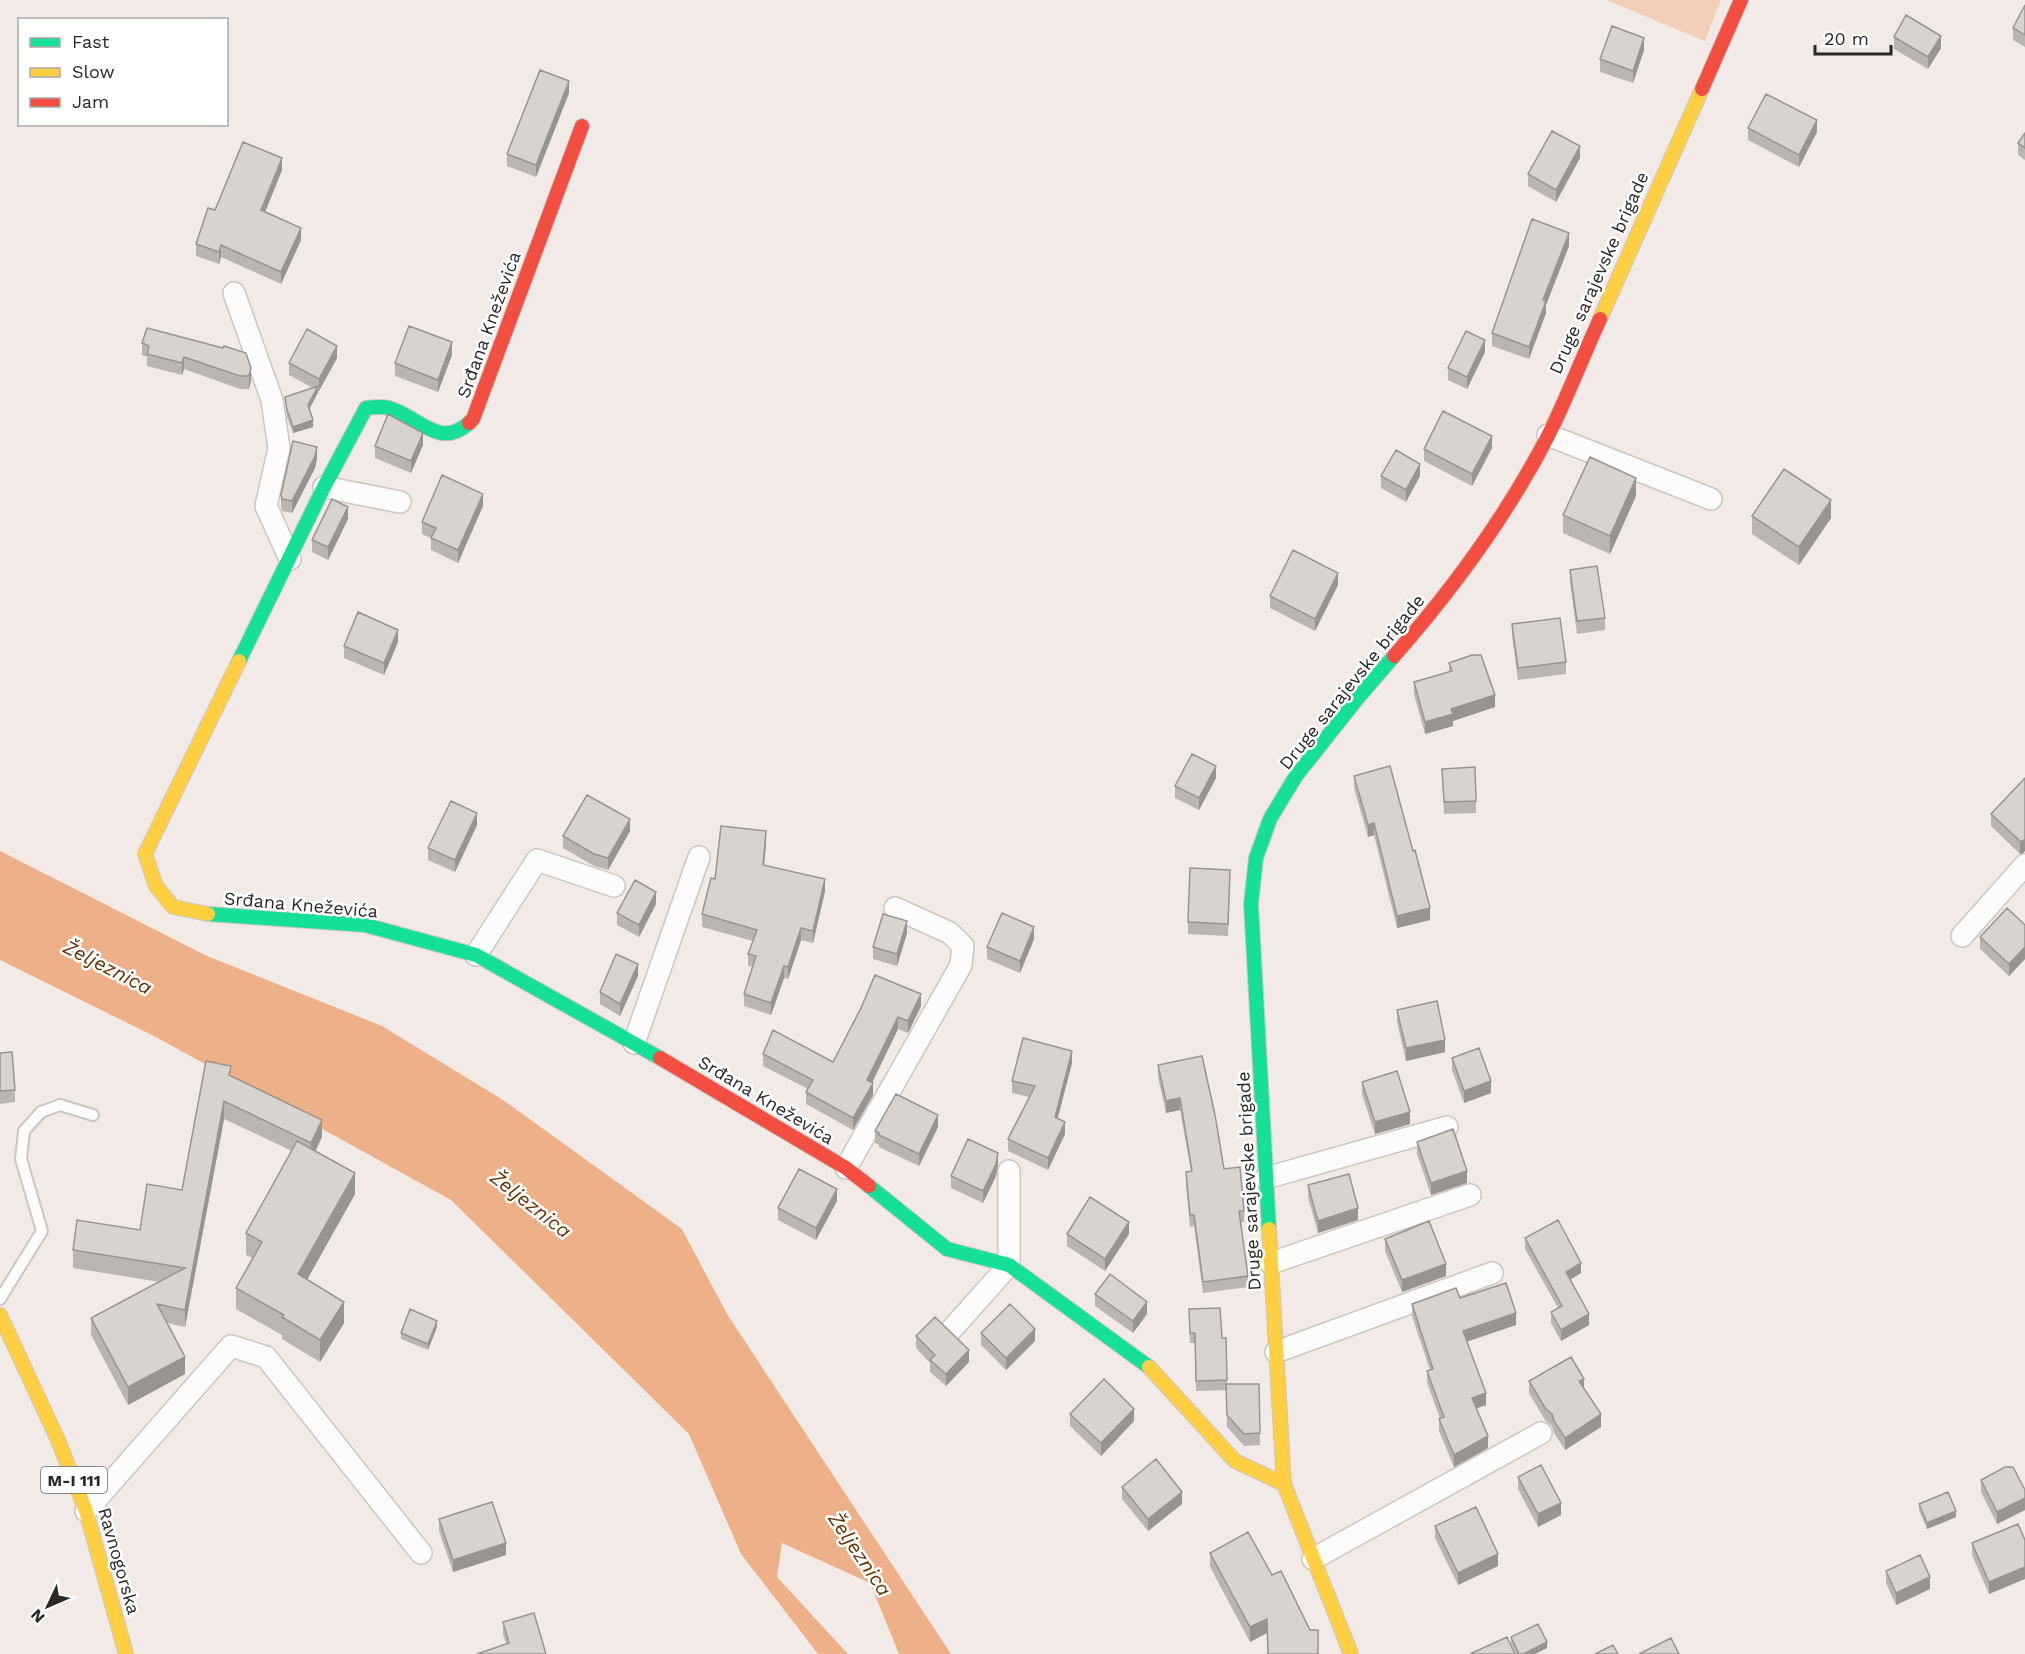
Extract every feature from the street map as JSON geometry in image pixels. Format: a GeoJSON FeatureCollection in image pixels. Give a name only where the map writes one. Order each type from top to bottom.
{"type":"FeatureCollection","features":[{"type":"Feature","properties":{"kind":"street","name":"Druge sarajevske brigade"},"geometry":{"type":"LineString","coordinates":[[1351,1654],[1284,1484],[1251,903],[1256,858],[1270,819],[1296,776],[1325,738],[1438,606],[1510,502],[1548,435],[1741,0]]}},
{"type":"Feature","properties":{"kind":"street","name":"Srđana Kneževića"},"geometry":{"type":"LineString","coordinates":[[582,126],[473,419],[459,431],[440,434],[388,406],[377,404],[366,408],[324,487],[145,854],[156,886],[173,907],[217,916],[365,925],[476,955],[634,1043],[846,1168],[947,1249],[1009,1265],[1147,1365],[1235,1461],[1284,1484]]}},
{"type":"Feature","properties":{"kind":"street"},"geometry":{"type":"LineString","coordinates":[[234,293],[272,400],[279,448],[266,506],[290,559]]}},
{"type":"Feature","properties":{"kind":"street"},"geometry":{"type":"LineString","coordinates":[[1548,435],[1711,499]]}},
{"type":"Feature","properties":{"kind":"street"},"geometry":{"type":"LineString","coordinates":[[324,487],[400,502]]}},
{"type":"Feature","properties":{"kind":"street"},"geometry":{"type":"LineString","coordinates":[[634,1043],[699,857]]}},
{"type":"Feature","properties":{"kind":"street"},"geometry":{"type":"LineString","coordinates":[[476,955],[537,860],[614,886]]}},
{"type":"Feature","properties":{"kind":"street"},"geometry":{"type":"LineString","coordinates":[[1962,936],[2025,865]]}},
{"type":"Feature","properties":{"kind":"street"},"geometry":{"type":"LineString","coordinates":[[846,1168],[961,965],[963,946],[950,933],[895,908]]}},
{"type":"Feature","properties":{"kind":"street"},"geometry":{"type":"LineString","coordinates":[[1266,1178],[1447,1127]]}},
{"type":"Feature","properties":{"kind":"street"},"geometry":{"type":"LineString","coordinates":[[952,1329],[1009,1265],[1009,1171]]}},
{"type":"Feature","properties":{"kind":"street"},"geometry":{"type":"LineString","coordinates":[[1271,1263],[1470,1195]]}},
{"type":"Feature","properties":{"kind":"street"},"geometry":{"type":"LineString","coordinates":[[1276,1352],[1492,1273]]}},
{"type":"Feature","properties":{"kind":"street","name":"Ravnogorska"},"geometry":{"type":"LineString","coordinates":[[0,1315],[58,1440],[86,1511],[126,1654]]}},
{"type":"Feature","properties":{"kind":"street"},"geometry":{"type":"LineString","coordinates":[[86,1511],[231,1346],[266,1357],[421,1552]]}},
{"type":"Feature","properties":{"kind":"street"},"geometry":{"type":"LineString","coordinates":[[1313,1559],[1541,1433]]}},
{"type":"Feature","properties":{"kind":"lane"},"geometry":{"type":"LineString","coordinates":[[0,1299],[42,1231],[21,1158],[24,1131],[41,1112],[60,1105],[93,1115]]}},
{"type":"Feature","properties":{"kind":"shaded area"},"geometry":{"type":"Polygon","coordinates":[[[1606,0],[1721,0],[1705,41],[1606,0]]]}},
{"type":"Feature","properties":{"kind":"water","name":"Željeznica"},"geometry":{"type":"Polygon","coordinates":[[[0,851],[207,956],[382,1026],[503,1100],[682,1229],[727,1314],[951,1654],[899,1654],[870,1583],[782,1543],[777,1577],[848,1654],[818,1654],[741,1554],[689,1434],[451,1200],[156,1037],[0,960],[0,851]]]}},
{"type":"Feature","properties":{"kind":"building"},"geometry":{"type":"Polygon","coordinates":[[[2025,5],[2025,35],[2013,28],[2025,5]]]}},
{"type":"Feature","properties":{"kind":"building"},"geometry":{"type":"Polygon","coordinates":[[[1906,15],[1941,36],[1928,57],[1894,37],[1906,15]]]}},
{"type":"Feature","properties":{"kind":"building"},"geometry":{"type":"Polygon","coordinates":[[[1612,26],[1644,38],[1633,71],[1600,59],[1612,26]]]}},
{"type":"Feature","properties":{"kind":"building"},"geometry":{"type":"Polygon","coordinates":[[[540,70],[569,81],[536,165],[507,154],[540,70]]]}},
{"type":"Feature","properties":{"kind":"building"},"geometry":{"type":"Polygon","coordinates":[[[1766,94],[1817,120],[1799,155],[1748,128],[1766,94]]]}},
{"type":"Feature","properties":{"kind":"building"},"geometry":{"type":"Polygon","coordinates":[[[1552,131],[1580,146],[1556,190],[1528,174],[1552,131]]]}},
{"type":"Feature","properties":{"kind":"building"},"geometry":{"type":"Polygon","coordinates":[[[2025,133],[2025,148],[2018,143],[2025,133]]]}},
{"type":"Feature","properties":{"kind":"building"},"geometry":{"type":"Polygon","coordinates":[[[243,142],[282,158],[261,210],[301,228],[281,272],[221,245],[219,252],[196,244],[208,208],[215,210],[243,142]]]}},
{"type":"Feature","properties":{"kind":"building"},"geometry":{"type":"Polygon","coordinates":[[[1532,219],[1569,233],[1543,300],[1546,301],[1529,347],[1492,333],[1532,219]]]}},
{"type":"Feature","properties":{"kind":"building"},"geometry":{"type":"Polygon","coordinates":[[[409,326],[452,342],[438,380],[395,363],[409,326]]]}},
{"type":"Feature","properties":{"kind":"building"},"geometry":{"type":"Polygon","coordinates":[[[147,328],[246,353],[251,368],[249,376],[240,376],[184,357],[182,363],[147,354],[149,346],[142,343],[147,328]]]}},
{"type":"Feature","properties":{"kind":"building"},"geometry":{"type":"Polygon","coordinates":[[[307,329],[337,346],[319,379],[289,363],[307,329]]]}},
{"type":"Feature","properties":{"kind":"building"},"geometry":{"type":"Polygon","coordinates":[[[1466,331],[1485,340],[1467,377],[1448,368],[1466,331]]]}},
{"type":"Feature","properties":{"kind":"building"},"geometry":{"type":"Polygon","coordinates":[[[318,386],[308,405],[313,420],[293,427],[285,397],[318,386]]]}},
{"type":"Feature","properties":{"kind":"building"},"geometry":{"type":"Polygon","coordinates":[[[1443,411],[1492,436],[1472,474],[1424,449],[1443,411]]]}},
{"type":"Feature","properties":{"kind":"building"},"geometry":{"type":"Polygon","coordinates":[[[388,414],[423,433],[411,461],[375,446],[388,414]]]}},
{"type":"Feature","properties":{"kind":"building"},"geometry":{"type":"Polygon","coordinates":[[[293,441],[317,447],[315,456],[292,501],[282,499],[281,495],[293,441]]]}},
{"type":"Feature","properties":{"kind":"building"},"geometry":{"type":"Polygon","coordinates":[[[1396,450],[1420,464],[1406,490],[1381,476],[1396,450]]]}},
{"type":"Feature","properties":{"kind":"building"},"geometry":{"type":"Polygon","coordinates":[[[1590,457],[1636,478],[1610,536],[1563,515],[1590,457]]]}},
{"type":"Feature","properties":{"kind":"building"},"geometry":{"type":"Polygon","coordinates":[[[1784,469],[1831,500],[1799,547],[1752,516],[1784,469]]]}},
{"type":"Feature","properties":{"kind":"building"},"geometry":{"type":"Polygon","coordinates":[[[442,475],[483,494],[458,550],[431,538],[436,528],[422,522],[442,475]]]}},
{"type":"Feature","properties":{"kind":"building"},"geometry":{"type":"Polygon","coordinates":[[[332,499],[348,507],[328,547],[312,540],[332,499]]]}},
{"type":"Feature","properties":{"kind":"building"},"geometry":{"type":"Polygon","coordinates":[[[1293,550],[1338,573],[1315,619],[1270,596],[1293,550]]]}},
{"type":"Feature","properties":{"kind":"building"},"geometry":{"type":"Polygon","coordinates":[[[1597,566],[1605,618],[1577,621],[1570,570],[1597,566]]]}},
{"type":"Feature","properties":{"kind":"building"},"geometry":{"type":"Polygon","coordinates":[[[358,612],[398,630],[384,663],[344,646],[358,612]]]}},
{"type":"Feature","properties":{"kind":"building"},"geometry":{"type":"Polygon","coordinates":[[[1560,618],[1566,662],[1518,668],[1512,624],[1560,618]]]}},
{"type":"Feature","properties":{"kind":"building"},"geometry":{"type":"Polygon","coordinates":[[[1472,655],[1481,655],[1495,695],[1451,709],[1453,714],[1425,722],[1414,682],[1452,671],[1449,663],[1472,655]]]}},
{"type":"Feature","properties":{"kind":"building"},"geometry":{"type":"Polygon","coordinates":[[[1192,754],[1216,766],[1199,798],[1175,786],[1192,754]]]}},
{"type":"Feature","properties":{"kind":"building"},"geometry":{"type":"Polygon","coordinates":[[[1390,766],[1430,908],[1397,916],[1374,823],[1368,825],[1354,776],[1390,766]]]}},
{"type":"Feature","properties":{"kind":"building"},"geometry":{"type":"Polygon","coordinates":[[[1475,767],[1476,801],[1444,802],[1442,769],[1475,767]]]}},
{"type":"Feature","properties":{"kind":"building"},"geometry":{"type":"Polygon","coordinates":[[[2025,778],[2025,839],[2020,841],[1991,814],[2025,778]]]}},
{"type":"Feature","properties":{"kind":"building"},"geometry":{"type":"Polygon","coordinates":[[[587,795],[630,819],[608,858],[594,854],[563,836],[587,795]]]}},
{"type":"Feature","properties":{"kind":"building"},"geometry":{"type":"Polygon","coordinates":[[[451,801],[477,813],[455,860],[428,848],[451,801]]]}},
{"type":"Feature","properties":{"kind":"building"},"geometry":{"type":"Polygon","coordinates":[[[721,826],[766,831],[763,865],[825,879],[813,931],[801,928],[788,967],[784,966],[771,1003],[744,994],[756,956],[748,954],[757,930],[702,914],[711,878],[715,879],[721,826]]]}},
{"type":"Feature","properties":{"kind":"building"},"geometry":{"type":"Polygon","coordinates":[[[1190,868],[1230,870],[1228,924],[1188,922],[1190,868]]]}},
{"type":"Feature","properties":{"kind":"building"},"geometry":{"type":"Polygon","coordinates":[[[635,880],[656,892],[639,925],[617,913],[635,880]]]}},
{"type":"Feature","properties":{"kind":"building"},"geometry":{"type":"Polygon","coordinates":[[[2007,908],[2025,925],[2025,947],[2009,964],[1980,937],[2007,908]]]}},
{"type":"Feature","properties":{"kind":"building"},"geometry":{"type":"Polygon","coordinates":[[[1002,913],[1034,927],[1020,961],[987,947],[1002,913]]]}},
{"type":"Feature","properties":{"kind":"building"},"geometry":{"type":"Polygon","coordinates":[[[883,914],[907,921],[897,954],[873,947],[883,914]]]}},
{"type":"Feature","properties":{"kind":"building"},"geometry":{"type":"Polygon","coordinates":[[[616,954],[638,964],[620,1004],[600,992],[616,954]]]}},
{"type":"Feature","properties":{"kind":"building"},"geometry":{"type":"Polygon","coordinates":[[[875,975],[921,994],[908,1021],[898,1017],[867,1080],[873,1083],[853,1118],[806,1092],[813,1080],[763,1054],[773,1030],[833,1062],[875,975]]]}},
{"type":"Feature","properties":{"kind":"building"},"geometry":{"type":"Polygon","coordinates":[[[1437,1001],[1445,1040],[1406,1048],[1397,1010],[1437,1001]]]}},
{"type":"Feature","properties":{"kind":"building"},"geometry":{"type":"Polygon","coordinates":[[[1023,1038],[1072,1051],[1055,1117],[1065,1122],[1048,1158],[1008,1139],[1035,1086],[1012,1081],[1023,1038]]]}},
{"type":"Feature","properties":{"kind":"building"},"geometry":{"type":"Polygon","coordinates":[[[1479,1048],[1491,1081],[1464,1091],[1452,1058],[1479,1048]]]}},
{"type":"Feature","properties":{"kind":"building"},"geometry":{"type":"Polygon","coordinates":[[[12,1052],[15,1090],[0,1091],[0,1053],[12,1052]]]}},
{"type":"Feature","properties":{"kind":"building"},"geometry":{"type":"Polygon","coordinates":[[[1202,1056],[1224,1169],[1240,1167],[1244,1211],[1239,1211],[1248,1276],[1203,1282],[1194,1215],[1190,1215],[1186,1172],[1192,1171],[1180,1098],[1166,1101],[1158,1065],[1202,1056]]]}},
{"type":"Feature","properties":{"kind":"building"},"geometry":{"type":"Polygon","coordinates":[[[206,1061],[231,1066],[229,1075],[322,1120],[311,1143],[224,1101],[185,1310],[157,1304],[185,1357],[128,1387],[91,1318],[185,1268],[73,1250],[77,1220],[140,1230],[147,1184],[182,1190],[206,1061]]]}},
{"type":"Feature","properties":{"kind":"building"},"geometry":{"type":"Polygon","coordinates":[[[1397,1071],[1410,1112],[1375,1122],[1362,1082],[1397,1071]]]}},
{"type":"Feature","properties":{"kind":"building"},"geometry":{"type":"Polygon","coordinates":[[[896,1094],[938,1115],[919,1154],[875,1131],[896,1094]]]}},
{"type":"Feature","properties":{"kind":"building"},"geometry":{"type":"Polygon","coordinates":[[[1453,1129],[1467,1171],[1431,1183],[1417,1142],[1453,1129]]]}},
{"type":"Feature","properties":{"kind":"building"},"geometry":{"type":"Polygon","coordinates":[[[968,1139],[998,1153],[996,1164],[983,1191],[951,1176],[968,1139]]]}},
{"type":"Feature","properties":{"kind":"building"},"geometry":{"type":"Polygon","coordinates":[[[297,1141],[355,1173],[298,1274],[344,1302],[320,1340],[282,1317],[284,1315],[236,1288],[262,1242],[246,1233],[297,1141]]]}},
{"type":"Feature","properties":{"kind":"building"},"geometry":{"type":"Polygon","coordinates":[[[799,1169],[837,1189],[816,1228],[778,1208],[799,1169]]]}},
{"type":"Feature","properties":{"kind":"building"},"geometry":{"type":"Polygon","coordinates":[[[1349,1174],[1358,1208],[1318,1221],[1308,1185],[1349,1174]]]}},
{"type":"Feature","properties":{"kind":"building"},"geometry":{"type":"Polygon","coordinates":[[[1090,1197],[1129,1222],[1105,1259],[1067,1234],[1090,1197]]]}},
{"type":"Feature","properties":{"kind":"building"},"geometry":{"type":"Polygon","coordinates":[[[1558,1220],[1581,1263],[1566,1272],[1589,1314],[1561,1330],[1551,1312],[1562,1306],[1525,1238],[1558,1220]]]}},
{"type":"Feature","properties":{"kind":"building"},"geometry":{"type":"Polygon","coordinates":[[[1429,1221],[1446,1264],[1402,1280],[1385,1239],[1429,1221]]]}},
{"type":"Feature","properties":{"kind":"building"},"geometry":{"type":"Polygon","coordinates":[[[1110,1274],[1147,1302],[1133,1321],[1095,1294],[1110,1274]]]}},
{"type":"Feature","properties":{"kind":"building"},"geometry":{"type":"Polygon","coordinates":[[[1506,1283],[1516,1313],[1463,1331],[1486,1393],[1472,1398],[1488,1436],[1454,1455],[1439,1419],[1444,1417],[1427,1371],[1433,1369],[1412,1304],[1456,1288],[1460,1298],[1506,1283]]]}},
{"type":"Feature","properties":{"kind":"building"},"geometry":{"type":"Polygon","coordinates":[[[1010,1304],[1035,1329],[1006,1358],[981,1333],[1010,1304]]]}},
{"type":"Feature","properties":{"kind":"building"},"geometry":{"type":"Polygon","coordinates":[[[1220,1308],[1222,1338],[1226,1338],[1227,1380],[1196,1381],[1195,1333],[1190,1333],[1189,1309],[1220,1308]]]}},
{"type":"Feature","properties":{"kind":"building"},"geometry":{"type":"Polygon","coordinates":[[[410,1309],[437,1321],[428,1344],[401,1333],[410,1309]]]}},
{"type":"Feature","properties":{"kind":"building"},"geometry":{"type":"Polygon","coordinates":[[[935,1317],[969,1350],[946,1374],[930,1360],[935,1355],[916,1336],[935,1317]]]}},
{"type":"Feature","properties":{"kind":"building"},"geometry":{"type":"Polygon","coordinates":[[[1571,1357],[1584,1379],[1579,1381],[1601,1414],[1565,1438],[1552,1414],[1545,1408],[1529,1381],[1571,1357]]]}},
{"type":"Feature","properties":{"kind":"building"},"geometry":{"type":"Polygon","coordinates":[[[1104,1379],[1134,1409],[1101,1443],[1070,1414],[1104,1379]]]}},
{"type":"Feature","properties":{"kind":"building"},"geometry":{"type":"Polygon","coordinates":[[[1226,1384],[1259,1384],[1260,1433],[1244,1434],[1227,1415],[1226,1384]]]}},
{"type":"Feature","properties":{"kind":"building"},"geometry":{"type":"Polygon","coordinates":[[[1156,1459],[1182,1492],[1148,1519],[1122,1487],[1156,1459]]]}},
{"type":"Feature","properties":{"kind":"building"},"geometry":{"type":"Polygon","coordinates":[[[1541,1465],[1561,1503],[1538,1514],[1518,1477],[1541,1465]]]}},
{"type":"Feature","properties":{"kind":"building"},"geometry":{"type":"Polygon","coordinates":[[[2005,1467],[2013,1467],[2025,1490],[2025,1498],[1997,1512],[1981,1480],[2005,1467]]]}},
{"type":"Feature","properties":{"kind":"building"},"geometry":{"type":"Polygon","coordinates":[[[1948,1492],[1956,1511],[1927,1523],[1919,1504],[1948,1492]]]}},
{"type":"Feature","properties":{"kind":"building"},"geometry":{"type":"Polygon","coordinates":[[[492,1502],[506,1543],[453,1560],[439,1519],[492,1502]]]}},
{"type":"Feature","properties":{"kind":"building"},"geometry":{"type":"Polygon","coordinates":[[[1476,1507],[1498,1554],[1458,1573],[1435,1526],[1476,1507]]]}},
{"type":"Feature","properties":{"kind":"building"},"geometry":{"type":"Polygon","coordinates":[[[2018,1524],[2025,1540],[2025,1567],[1989,1582],[1972,1543],[2018,1524]]]}},
{"type":"Feature","properties":{"kind":"building"},"geometry":{"type":"Polygon","coordinates":[[[1248,1532],[1272,1575],[1281,1571],[1310,1630],[1318,1630],[1318,1654],[1268,1654],[1267,1619],[1250,1627],[1210,1553],[1248,1532]]]}},
{"type":"Feature","properties":{"kind":"building"},"geometry":{"type":"Polygon","coordinates":[[[1920,1555],[1930,1577],[1896,1593],[1886,1571],[1920,1555]]]}},
{"type":"Feature","properties":{"kind":"building"},"geometry":{"type":"Polygon","coordinates":[[[534,1613],[546,1654],[477,1654],[509,1643],[503,1622],[534,1613]]]}},
{"type":"Feature","properties":{"kind":"building"},"geometry":{"type":"Polygon","coordinates":[[[1538,1624],[1547,1642],[1519,1654],[1511,1637],[1538,1624]]]}},
{"type":"Feature","properties":{"kind":"building"},"geometry":{"type":"Polygon","coordinates":[[[1507,1637],[1515,1654],[1470,1654],[1507,1637]]]}},
{"type":"Feature","properties":{"kind":"building"},"geometry":{"type":"Polygon","coordinates":[[[1671,1638],[1679,1654],[1639,1654],[1671,1638]]]}},
{"type":"Feature","properties":{"kind":"building"},"geometry":{"type":"Polygon","coordinates":[[[1613,1645],[1618,1654],[1595,1654],[1613,1645]]]}},
{"type":"Feature","properties":{"kind":"traffic: fast"},"geometry":{"type":"LineString","coordinates":[[239,661],[324,487],[366,408],[389,408],[438,432],[448,433],[469,423]]}},
{"type":"Feature","properties":{"kind":"traffic: fast"},"geometry":{"type":"LineString","coordinates":[[1269,1229],[1251,904],[1256,858],[1270,819],[1296,776],[1394,656]]}},
{"type":"Feature","properties":{"kind":"traffic: fast"},"geometry":{"type":"LineString","coordinates":[[208,914],[365,925],[476,955],[660,1058]]}},
{"type":"Feature","properties":{"kind":"traffic: fast"},"geometry":{"type":"LineString","coordinates":[[869,1186],[947,1249],[1009,1265],[1149,1367]]}},
{"type":"Feature","properties":{"kind":"traffic: slow"},"geometry":{"type":"LineString","coordinates":[[1600,319],[1702,89]]}},
{"type":"Feature","properties":{"kind":"traffic: slow"},"geometry":{"type":"LineString","coordinates":[[208,914],[173,907],[156,886],[145,854],[239,661]]}},
{"type":"Feature","properties":{"kind":"traffic: slow"},"geometry":{"type":"LineString","coordinates":[[1269,1229],[1284,1484],[1351,1654]]}},
{"type":"Feature","properties":{"kind":"traffic: slow"},"geometry":{"type":"LineString","coordinates":[[0,1315],[58,1440],[86,1511],[126,1654]]}},
{"type":"Feature","properties":{"kind":"traffic: slow"},"geometry":{"type":"LineString","coordinates":[[1149,1367],[1235,1461],[1284,1484]]}},
{"type":"Feature","properties":{"kind":"traffic: jam"},"geometry":{"type":"LineString","coordinates":[[1702,89],[1741,0]]}},
{"type":"Feature","properties":{"kind":"traffic: jam"},"geometry":{"type":"LineString","coordinates":[[469,423],[473,419],[582,126]]}},
{"type":"Feature","properties":{"kind":"traffic: jam"},"geometry":{"type":"LineString","coordinates":[[1394,656],[1458,578],[1515,494],[1548,436],[1600,319]]}},
{"type":"Feature","properties":{"kind":"traffic: jam"},"geometry":{"type":"LineString","coordinates":[[660,1058],[846,1168],[869,1186]]}}]}
